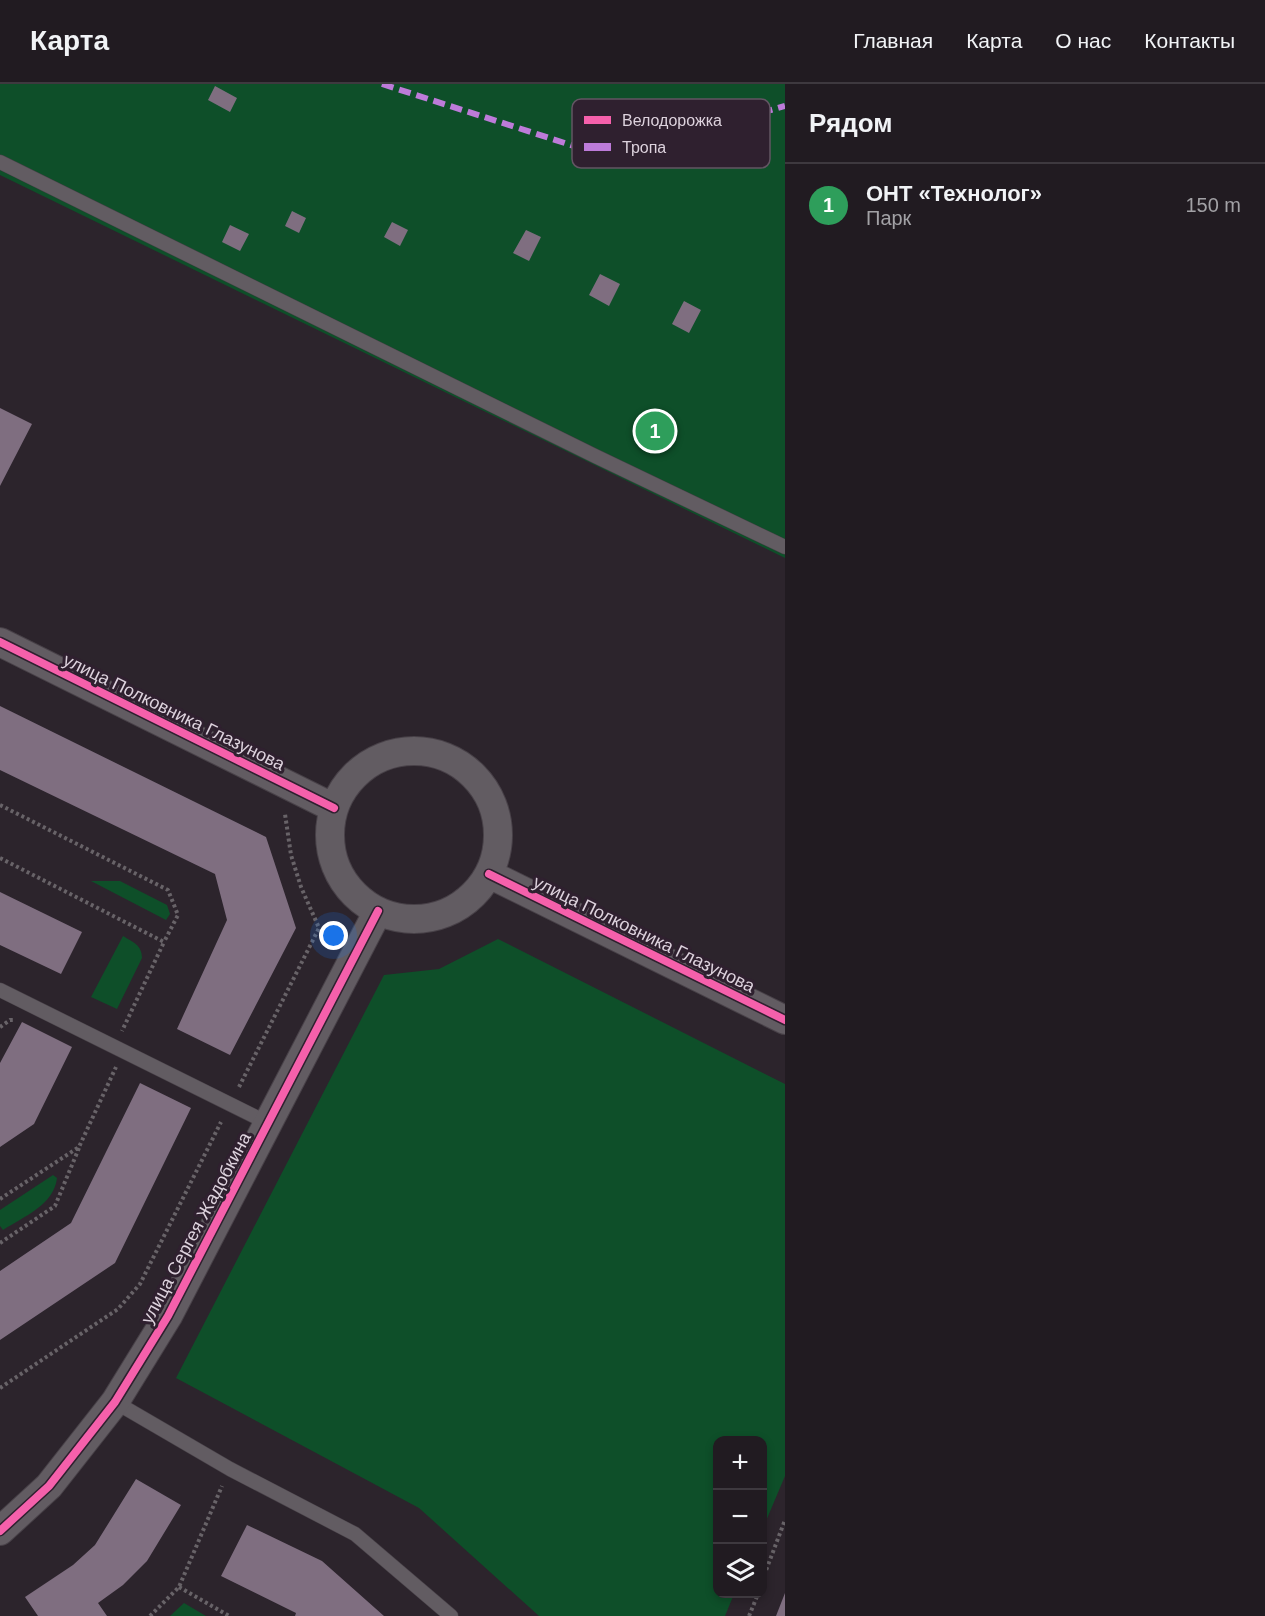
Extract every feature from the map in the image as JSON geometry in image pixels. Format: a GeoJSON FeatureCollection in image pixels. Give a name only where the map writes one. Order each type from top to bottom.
{"type":"FeatureCollection","features":[{"type":"Feature","properties":{"kind":"street","name":"улица Полковника Глазунова"},"geometry":{"type":"LineString","coordinates":[[0,642],[334,808]]}},
{"type":"Feature","properties":{"kind":"street"},"geometry":{"type":"LineString","coordinates":[[411,751],[431,752],[451,759],[468,769],[482,784],[492,802],[498,821],[499,842],[495,861],[489,874],[473,896],[457,908],[438,916],[418,919],[398,918],[378,911],[361,900],[347,886],[337,868],[331,849],[330,829],[334,808],[343,790],[356,774],[372,762],[391,754],[411,751]]}},
{"type":"Feature","properties":{"kind":"street","name":"улица Полковника Глазунова"},"geometry":{"type":"LineString","coordinates":[[489,874],[785,1020]]}},
{"type":"Feature","properties":{"kind":"street","name":"улица Сергея Жадобкина"},"geometry":{"type":"LineString","coordinates":[[0,1531],[49,1486],[115,1402],[168,1316],[378,911]]}},
{"type":"Feature","properties":{"kind":"lane"},"geometry":{"type":"LineString","coordinates":[[0,162],[595,456],[785,547]]}},
{"type":"Feature","properties":{"kind":"lane"},"geometry":{"type":"LineString","coordinates":[[0,991],[268,1123]]}},
{"type":"Feature","properties":{"kind":"lane"},"geometry":{"type":"LineString","coordinates":[[115,1402],[230,1469],[355,1534],[451,1616]]}},
{"type":"Feature","properties":{"kind":"path"},"geometry":{"type":"LineString","coordinates":[[0,805],[168,890],[178,915],[122,1032]]}},
{"type":"Feature","properties":{"kind":"path"},"geometry":{"type":"LineString","coordinates":[[0,1388],[118,1309],[140,1284],[320,928],[301,887],[291,855],[284,810]]}},
{"type":"Feature","properties":{"kind":"path"},"geometry":{"type":"LineString","coordinates":[[0,858],[164,942]]}},
{"type":"Feature","properties":{"kind":"path"},"geometry":{"type":"LineString","coordinates":[[0,1027],[10,1020],[22,1019]]}},
{"type":"Feature","properties":{"kind":"path"},"geometry":{"type":"LineString","coordinates":[[0,1242],[56,1206],[79,1147],[117,1067],[106,1062]]}},
{"type":"Feature","properties":{"kind":"path"},"geometry":{"type":"LineString","coordinates":[[0,1198],[79,1147]]}},
{"type":"Feature","properties":{"kind":"path"},"geometry":{"type":"LineString","coordinates":[[150,1616],[179,1587],[230,1469]]}},
{"type":"Feature","properties":{"kind":"path"},"geometry":{"type":"LineString","coordinates":[[767,1568],[785,1520]]}},
{"type":"Feature","properties":{"kind":"path"},"geometry":{"type":"LineString","coordinates":[[179,1587],[229,1616]]}},
{"type":"Feature","properties":{"kind":"path"},"geometry":{"type":"LineString","coordinates":[[749,1616],[756,1598]]}},
{"type":"Feature","properties":{"kind":"green space"},"geometry":{"type":"Polygon","coordinates":[[[0,84],[785,84],[785,558],[0,175],[0,84]]]}},
{"type":"Feature","properties":{"kind":"green space"},"geometry":{"type":"Polygon","coordinates":[[[91,881],[120,881],[167,905],[170,914],[166,920],[91,881]]]}},
{"type":"Feature","properties":{"kind":"green space"},"geometry":{"type":"Polygon","coordinates":[[[123,936],[139,947],[142,958],[117,1009],[91,997],[123,936]]]}},
{"type":"Feature","properties":{"kind":"green space"},"geometry":{"type":"Polygon","coordinates":[[[498,939],[785,1084],[785,1476],[767,1519],[767,1436],[713,1436],[713,1598],[732,1598],[725,1616],[539,1616],[419,1508],[176,1378],[384,975],[439,969],[498,939]]]}},
{"type":"Feature","properties":{"kind":"green space"},"geometry":{"type":"Polygon","coordinates":[[[53,1175],[57,1178],[55,1187],[44,1203],[3,1230],[0,1226],[0,1210],[53,1175]]]}},
{"type":"Feature","properties":{"kind":"green space"},"geometry":{"type":"Polygon","coordinates":[[[184,1603],[206,1616],[170,1616],[184,1603]]]}},
{"type":"Feature","properties":{"kind":"building"},"geometry":{"type":"Polygon","coordinates":[[[215,86],[237,98],[230,112],[208,100],[215,86]]]}},
{"type":"Feature","properties":{"kind":"building"},"geometry":{"type":"Polygon","coordinates":[[[292,211],[306,218],[299,233],[285,226],[292,211]]]}},
{"type":"Feature","properties":{"kind":"building"},"geometry":{"type":"Polygon","coordinates":[[[392,222],[408,230],[400,246],[384,237],[392,222]]]}},
{"type":"Feature","properties":{"kind":"building"},"geometry":{"type":"Polygon","coordinates":[[[230,225],[249,234],[240,251],[222,242],[230,225]]]}},
{"type":"Feature","properties":{"kind":"building"},"geometry":{"type":"Polygon","coordinates":[[[526,230],[541,237],[529,261],[513,253],[526,230]]]}},
{"type":"Feature","properties":{"kind":"building"},"geometry":{"type":"Polygon","coordinates":[[[600,274],[620,284],[609,306],[589,295],[600,274]]]}},
{"type":"Feature","properties":{"kind":"building"},"geometry":{"type":"Polygon","coordinates":[[[684,301],[701,310],[689,333],[672,324],[684,301]]]}},
{"type":"Feature","properties":{"kind":"building"},"geometry":{"type":"Polygon","coordinates":[[[0,408],[32,424],[0,486],[0,408]]]}},
{"type":"Feature","properties":{"kind":"building"},"geometry":{"type":"Polygon","coordinates":[[[0,706],[266,837],[296,928],[230,1055],[177,1029],[227,920],[215,874],[0,770],[0,706]]]}},
{"type":"Feature","properties":{"kind":"building"},"geometry":{"type":"Polygon","coordinates":[[[0,892],[82,932],[61,974],[0,945],[0,892]]]}},
{"type":"Feature","properties":{"kind":"building"},"geometry":{"type":"Polygon","coordinates":[[[22,1022],[72,1047],[34,1124],[0,1147],[0,1063],[22,1022]]]}},
{"type":"Feature","properties":{"kind":"building"},"geometry":{"type":"Polygon","coordinates":[[[140,1083],[191,1108],[115,1263],[0,1340],[0,1271],[71,1223],[140,1083]]]}},
{"type":"Feature","properties":{"kind":"building"},"geometry":{"type":"Polygon","coordinates":[[[136,1479],[181,1505],[147,1561],[123,1585],[98,1603],[107,1616],[38,1616],[25,1597],[73,1565],[95,1545],[136,1479]]]}},
{"type":"Feature","properties":{"kind":"building"},"geometry":{"type":"Polygon","coordinates":[[[247,1525],[322,1561],[384,1616],[295,1616],[296,1613],[221,1576],[247,1525]]]}},
{"type":"Feature","properties":{"kind":"building"},"geometry":{"type":"Polygon","coordinates":[[[785,1593],[785,1616],[776,1616],[785,1593]]]}},
{"type":"Feature","properties":{"kind":"marked path"},"geometry":{"type":"LineString","coordinates":[[382,84],[572,145]]}},
{"type":"Feature","properties":{"kind":"marked path"},"geometry":{"type":"LineString","coordinates":[[770,110],[785,106]]}},
{"type":"Feature","properties":{"kind":"cycle path"},"geometry":{"type":"LineString","coordinates":[[0,642],[334,808]]}},
{"type":"Feature","properties":{"kind":"cycle path"},"geometry":{"type":"LineString","coordinates":[[489,874],[785,1020]]}},
{"type":"Feature","properties":{"kind":"cycle path"},"geometry":{"type":"LineString","coordinates":[[0,1531],[49,1486],[115,1402],[168,1316],[378,911]]}},
{"type":"Feature","properties":{"kind":"place","name":"ОНТ «Технолог»"},"geometry":{"type":"Point","coordinates":[655,431]}}]}
